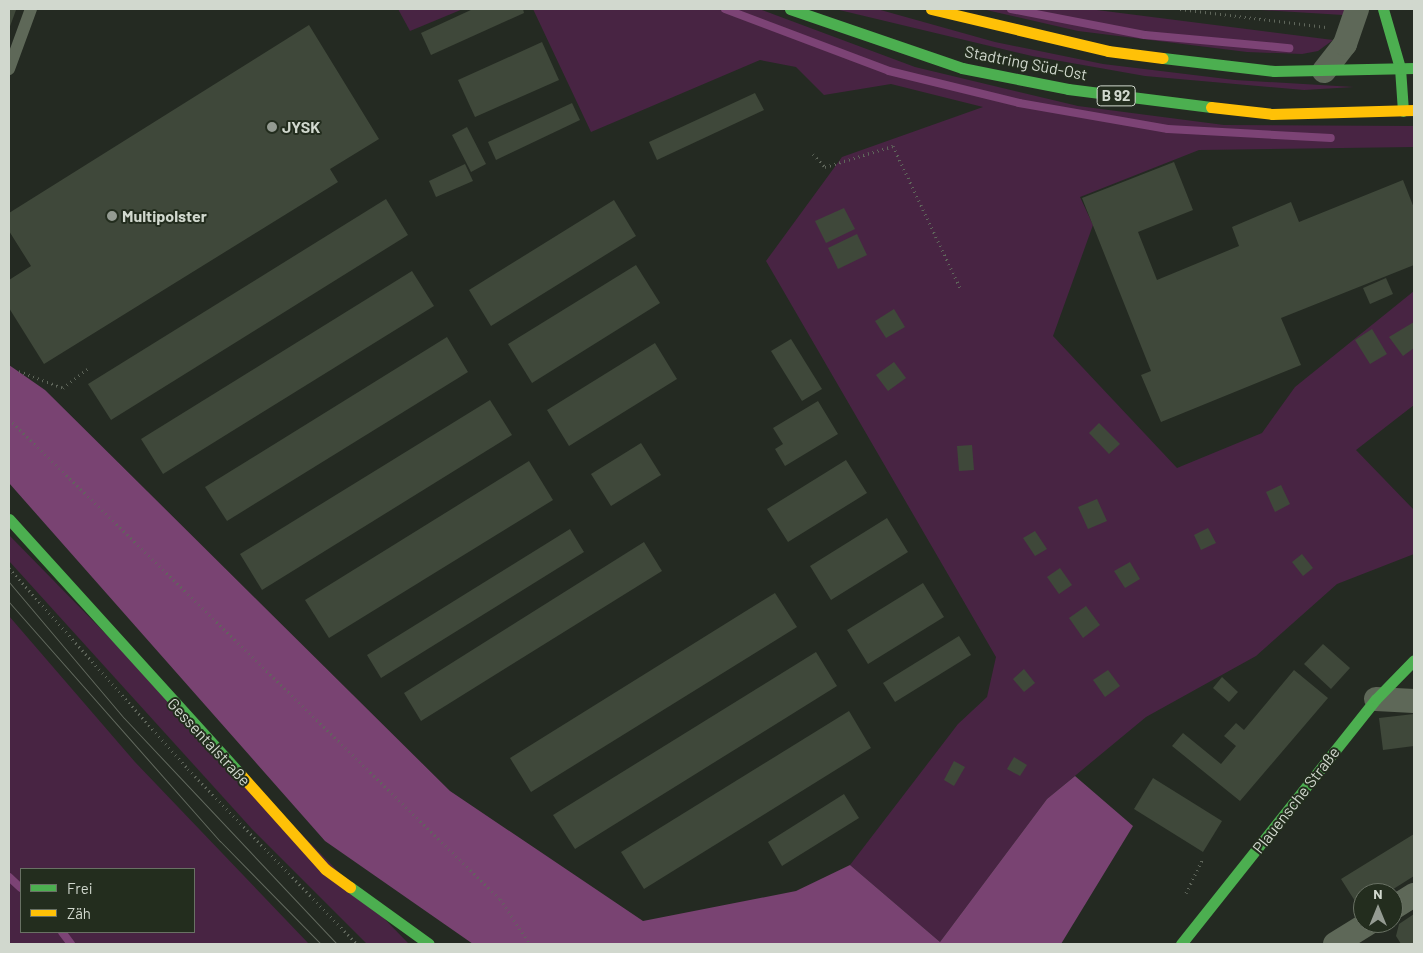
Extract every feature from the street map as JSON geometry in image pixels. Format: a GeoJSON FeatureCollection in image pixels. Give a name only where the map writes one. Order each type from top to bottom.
{"type":"FeatureCollection","features":[{"type":"Feature","properties":{"kind":"main road","name":"Stadtring Süd-Ost"},"geometry":{"type":"LineString","coordinates":[[790,9],[962,68],[1068,89],[1272,114],[1409,111]]}},
{"type":"Feature","properties":{"kind":"main road","name":"Stadtring Süd-Ost"},"geometry":{"type":"LineString","coordinates":[[931,9],[975,23],[1108,51],[1274,71],[1414,68]]}},
{"type":"Feature","properties":{"kind":"main road"},"geometry":{"type":"LineString","coordinates":[[1384,9],[1409,111]]}},
{"type":"Feature","properties":{"kind":"main road","name":"Gessentalstraße"},"geometry":{"type":"LineString","coordinates":[[9,519],[325,869],[429,944]]}},
{"type":"Feature","properties":{"kind":"main road","name":"Plauensche Straße"},"geometry":{"type":"LineString","coordinates":[[1181,944],[1376,699],[1414,660]]}},
{"type":"Feature","properties":{"kind":"street"},"geometry":{"type":"LineString","coordinates":[[1324,71],[1354,19]]}},
{"type":"Feature","properties":{"kind":"street"},"geometry":{"type":"LineString","coordinates":[[1376,699],[1414,701]]}},
{"type":"Feature","properties":{"kind":"street"},"geometry":{"type":"LineString","coordinates":[[1403,902],[1414,895]]}},
{"type":"Feature","properties":{"kind":"street"},"geometry":{"type":"LineString","coordinates":[[1335,944],[1353,933]]}},
{"type":"Feature","properties":{"kind":"lane"},"geometry":{"type":"LineString","coordinates":[[9,68],[31,9]]}},
{"type":"Feature","properties":{"kind":"path"},"geometry":{"type":"LineString","coordinates":[[1180,9],[1354,19]]}},
{"type":"Feature","properties":{"kind":"path"},"geometry":{"type":"LineString","coordinates":[[813,154],[825,167],[892,146],[960,288]]}},
{"type":"Feature","properties":{"kind":"path"},"geometry":{"type":"LineString","coordinates":[[19,371],[63,388],[87,369]]}},
{"type":"Feature","properties":{"kind":"path"},"geometry":{"type":"LineString","coordinates":[[9,419],[500,899],[530,944]]}},
{"type":"Feature","properties":{"kind":"path"},"geometry":{"type":"LineString","coordinates":[[9,568],[188,769],[357,944]]}},
{"type":"Feature","properties":{"kind":"shaded area"},"geometry":{"type":"Polygon","coordinates":[[[398,9],[463,9],[410,31],[398,9]]]}},
{"type":"Feature","properties":{"kind":"shaded area"},"geometry":{"type":"Polygon","coordinates":[[[533,9],[759,9],[915,67],[1078,106],[1224,125],[1414,126],[1414,147],[1199,150],[1080,197],[1093,225],[1053,336],[1177,468],[1262,433],[1295,387],[1414,291],[1414,405],[1356,450],[1414,510],[1414,554],[1337,584],[1256,656],[1146,717],[1047,799],[940,942],[850,865],[958,724],[987,697],[996,657],[766,261],[842,157],[983,107],[891,84],[824,95],[796,67],[760,60],[591,132],[533,9]]]}},
{"type":"Feature","properties":{"kind":"shaded area"},"geometry":{"type":"Polygon","coordinates":[[[835,9],[877,9],[995,42],[1103,64],[1235,80],[1354,87],[1304,90],[1145,76],[1032,56],[835,9]]]}},
{"type":"Feature","properties":{"kind":"shaded area"},"geometry":{"type":"Polygon","coordinates":[[[982,9],[1089,9],[1333,40],[1318,51],[1302,54],[1247,52],[1078,31],[982,9]]]}},
{"type":"Feature","properties":{"kind":"shaded area"},"geometry":{"type":"Polygon","coordinates":[[[1245,9],[1345,9],[1343,15],[1245,9]]]}},
{"type":"Feature","properties":{"kind":"shaded area"},"geometry":{"type":"Polygon","coordinates":[[[9,365],[45,390],[450,791],[643,921],[796,891],[850,865],[940,942],[1047,799],[1075,776],[1133,826],[1061,944],[473,944],[325,841],[9,483],[9,365]]]}},
{"type":"Feature","properties":{"kind":"shaded area"},"geometry":{"type":"Polygon","coordinates":[[[9,535],[409,944],[367,944],[252,829],[9,561],[9,535]]]}},
{"type":"Feature","properties":{"kind":"shaded area"},"geometry":{"type":"Polygon","coordinates":[[[9,616],[135,762],[309,944],[9,944],[9,616]]]}},
{"type":"Feature","properties":{"kind":"building"},"geometry":{"type":"Polygon","coordinates":[[[9,9],[16,10],[9,29],[9,9]]]}},
{"type":"Feature","properties":{"kind":"building"},"geometry":{"type":"Polygon","coordinates":[[[473,9],[523,9],[524,13],[431,55],[421,33],[473,9]]]}},
{"type":"Feature","properties":{"kind":"building"},"geometry":{"type":"Polygon","coordinates":[[[309,25],[379,139],[330,169],[338,182],[44,364],[9,308],[9,280],[31,266],[9,231],[9,213],[309,25]]]}},
{"type":"Feature","properties":{"kind":"building"},"geometry":{"type":"Polygon","coordinates":[[[542,42],[559,80],[475,117],[458,80],[542,42]]]}},
{"type":"Feature","properties":{"kind":"building"},"geometry":{"type":"Polygon","coordinates":[[[755,93],[764,110],[657,160],[649,142],[755,93]]]}},
{"type":"Feature","properties":{"kind":"building"},"geometry":{"type":"Polygon","coordinates":[[[572,103],[580,120],[496,160],[488,142],[572,103]]]}},
{"type":"Feature","properties":{"kind":"building"},"geometry":{"type":"Polygon","coordinates":[[[467,127],[486,164],[471,172],[452,135],[467,127]]]}},
{"type":"Feature","properties":{"kind":"building"},"geometry":{"type":"Polygon","coordinates":[[[1174,162],[1193,210],[1138,232],[1157,280],[1239,246],[1232,227],[1291,202],[1299,222],[1403,180],[1414,208],[1414,265],[1281,318],[1301,365],[1161,422],[1141,375],[1151,371],[1082,198],[1174,162]]]}},
{"type":"Feature","properties":{"kind":"building"},"geometry":{"type":"Polygon","coordinates":[[[465,164],[473,181],[436,197],[429,181],[465,164]]]}},
{"type":"Feature","properties":{"kind":"building"},"geometry":{"type":"Polygon","coordinates":[[[386,199],[408,235],[111,420],[88,384],[386,199]]]}},
{"type":"Feature","properties":{"kind":"building"},"geometry":{"type":"Polygon","coordinates":[[[614,200],[636,236],[491,326],[469,290],[614,200]]]}},
{"type":"Feature","properties":{"kind":"building"},"geometry":{"type":"Polygon","coordinates":[[[844,208],[855,229],[826,243],[815,221],[844,208]]]}},
{"type":"Feature","properties":{"kind":"building"},"geometry":{"type":"Polygon","coordinates":[[[857,234],[867,255],[838,269],[828,248],[857,234]]]}},
{"type":"Feature","properties":{"kind":"building"},"geometry":{"type":"Polygon","coordinates":[[[636,265],[660,303],[532,383],[508,344],[636,265]]]}},
{"type":"Feature","properties":{"kind":"building"},"geometry":{"type":"Polygon","coordinates":[[[412,271],[434,306],[163,474],[141,439],[412,271]]]}},
{"type":"Feature","properties":{"kind":"building"},"geometry":{"type":"Polygon","coordinates":[[[1386,278],[1393,294],[1370,304],[1363,288],[1386,278]]]}},
{"type":"Feature","properties":{"kind":"building"},"geometry":{"type":"Polygon","coordinates":[[[894,309],[905,327],[886,338],[875,321],[894,309]]]}},
{"type":"Feature","properties":{"kind":"building"},"geometry":{"type":"Polygon","coordinates":[[[1414,322],[1414,348],[1403,356],[1389,337],[1414,322]]]}},
{"type":"Feature","properties":{"kind":"building"},"geometry":{"type":"Polygon","coordinates":[[[1372,329],[1387,354],[1370,364],[1355,340],[1372,329]]]}},
{"type":"Feature","properties":{"kind":"building"},"geometry":{"type":"Polygon","coordinates":[[[447,337],[468,372],[227,521],[205,487],[447,337]]]}},
{"type":"Feature","properties":{"kind":"building"},"geometry":{"type":"Polygon","coordinates":[[[791,339],[822,389],[802,401],[771,351],[791,339]]]}},
{"type":"Feature","properties":{"kind":"building"},"geometry":{"type":"Polygon","coordinates":[[[655,343],[677,379],[569,446],[547,410],[655,343]]]}},
{"type":"Feature","properties":{"kind":"building"},"geometry":{"type":"Polygon","coordinates":[[[894,362],[906,378],[888,391],[876,375],[894,362]]]}},
{"type":"Feature","properties":{"kind":"building"},"geometry":{"type":"Polygon","coordinates":[[[490,400],[512,435],[262,590],[240,554],[490,400]]]}},
{"type":"Feature","properties":{"kind":"building"},"geometry":{"type":"Polygon","coordinates":[[[818,401],[838,434],[785,466],[775,449],[783,444],[773,428],[818,401]]]}},
{"type":"Feature","properties":{"kind":"building"},"geometry":{"type":"Polygon","coordinates":[[[1099,423],[1120,444],[1109,454],[1089,433],[1099,423]]]}},
{"type":"Feature","properties":{"kind":"building"},"geometry":{"type":"Polygon","coordinates":[[[641,443],[661,475],[611,506],[591,474],[641,443]]]}},
{"type":"Feature","properties":{"kind":"building"},"geometry":{"type":"Polygon","coordinates":[[[972,445],[974,470],[959,471],[957,446],[972,445]]]}},
{"type":"Feature","properties":{"kind":"building"},"geometry":{"type":"Polygon","coordinates":[[[846,460],[867,493],[788,542],[767,509],[846,460]]]}},
{"type":"Feature","properties":{"kind":"building"},"geometry":{"type":"Polygon","coordinates":[[[529,461],[553,500],[329,638],[305,600],[529,461]]]}},
{"type":"Feature","properties":{"kind":"building"},"geometry":{"type":"Polygon","coordinates":[[[1281,485],[1290,504],[1275,512],[1266,492],[1281,485]]]}},
{"type":"Feature","properties":{"kind":"building"},"geometry":{"type":"Polygon","coordinates":[[[1097,499],[1107,521],[1088,529],[1078,507],[1097,499]]]}},
{"type":"Feature","properties":{"kind":"building"},"geometry":{"type":"Polygon","coordinates":[[[887,518],[908,552],[831,600],[810,566],[887,518]]]}},
{"type":"Feature","properties":{"kind":"building"},"geometry":{"type":"Polygon","coordinates":[[[1208,528],[1216,543],[1201,550],[1194,535],[1208,528]]]}},
{"type":"Feature","properties":{"kind":"building"},"geometry":{"type":"Polygon","coordinates":[[[570,529],[584,552],[381,678],[367,655],[570,529]]]}},
{"type":"Feature","properties":{"kind":"building"},"geometry":{"type":"Polygon","coordinates":[[[1035,531],[1047,549],[1035,556],[1023,538],[1035,531]]]}},
{"type":"Feature","properties":{"kind":"building"},"geometry":{"type":"Polygon","coordinates":[[[644,542],[662,571],[421,721],[404,693],[644,542]]]}},
{"type":"Feature","properties":{"kind":"building"},"geometry":{"type":"Polygon","coordinates":[[[1302,554],[1313,568],[1303,576],[1292,562],[1302,554]]]}},
{"type":"Feature","properties":{"kind":"building"},"geometry":{"type":"Polygon","coordinates":[[[1130,562],[1140,579],[1125,588],[1114,571],[1130,562]]]}},
{"type":"Feature","properties":{"kind":"building"},"geometry":{"type":"Polygon","coordinates":[[[1060,568],[1072,585],[1059,594],[1047,577],[1060,568]]]}},
{"type":"Feature","properties":{"kind":"building"},"geometry":{"type":"Polygon","coordinates":[[[923,583],[944,617],[868,664],[847,630],[923,583]]]}},
{"type":"Feature","properties":{"kind":"building"},"geometry":{"type":"Polygon","coordinates":[[[775,593],[797,627],[531,792],[510,758],[775,593]]]}},
{"type":"Feature","properties":{"kind":"building"},"geometry":{"type":"Polygon","coordinates":[[[1086,606],[1100,625],[1083,638],[1069,618],[1086,606]]]}},
{"type":"Feature","properties":{"kind":"building"},"geometry":{"type":"Polygon","coordinates":[[[959,636],[971,655],[895,702],[883,683],[959,636]]]}},
{"type":"Feature","properties":{"kind":"building"},"geometry":{"type":"Polygon","coordinates":[[[1323,644],[1350,668],[1331,689],[1304,664],[1323,644]]]}},
{"type":"Feature","properties":{"kind":"building"},"geometry":{"type":"Polygon","coordinates":[[[816,652],[837,686],[575,849],[553,815],[816,652]]]}},
{"type":"Feature","properties":{"kind":"building"},"geometry":{"type":"Polygon","coordinates":[[[1024,669],[1035,683],[1024,692],[1013,679],[1024,669]]]}},
{"type":"Feature","properties":{"kind":"building"},"geometry":{"type":"Polygon","coordinates":[[[1108,670],[1120,686],[1105,697],[1093,680],[1108,670]]]}},
{"type":"Feature","properties":{"kind":"building"},"geometry":{"type":"Polygon","coordinates":[[[1294,670],[1328,698],[1240,801],[1172,746],[1183,733],[1221,764],[1236,746],[1224,736],[1236,723],[1244,730],[1294,670]]]}},
{"type":"Feature","properties":{"kind":"building"},"geometry":{"type":"Polygon","coordinates":[[[1222,677],[1238,692],[1229,702],[1213,688],[1222,677]]]}},
{"type":"Feature","properties":{"kind":"building"},"geometry":{"type":"Polygon","coordinates":[[[849,711],[871,748],[644,889],[621,852],[849,711]]]}},
{"type":"Feature","properties":{"kind":"building"},"geometry":{"type":"Polygon","coordinates":[[[1414,714],[1414,746],[1383,750],[1379,718],[1414,714]]]}},
{"type":"Feature","properties":{"kind":"building"},"geometry":{"type":"Polygon","coordinates":[[[1014,757],[1027,765],[1020,776],[1007,769],[1014,757]]]}},
{"type":"Feature","properties":{"kind":"building"},"geometry":{"type":"Polygon","coordinates":[[[954,761],[965,767],[954,786],[944,780],[954,761]]]}},
{"type":"Feature","properties":{"kind":"building"},"geometry":{"type":"Polygon","coordinates":[[[1153,778],[1222,821],[1203,852],[1134,809],[1153,778]]]}},
{"type":"Feature","properties":{"kind":"building"},"geometry":{"type":"Polygon","coordinates":[[[844,794],[859,818],[782,866],[768,842],[844,794]]]}},
{"type":"Feature","properties":{"kind":"building"},"geometry":{"type":"Polygon","coordinates":[[[1414,834],[1414,876],[1403,883],[1353,883],[1353,898],[1341,879],[1414,834]]]}},
{"type":"Feature","properties":{"kind":"building"},"geometry":{"type":"Polygon","coordinates":[[[1414,914],[1414,944],[1401,944],[1396,936],[1397,933],[1403,933],[1403,921],[1414,914]]]}},
{"type":"Feature","properties":{"kind":"waterway"},"geometry":{"type":"LineString","coordinates":[[725,9],[889,71],[1019,103],[1168,129],[1331,138]]}},
{"type":"Feature","properties":{"kind":"waterway"},"geometry":{"type":"LineString","coordinates":[[1011,9],[1145,35],[1289,48]]}},
{"type":"Feature","properties":{"kind":"waterway"},"geometry":{"type":"LineString","coordinates":[[9,877],[20,887]]}},
{"type":"Feature","properties":{"kind":"waterway"},"geometry":{"type":"LineString","coordinates":[[63,933],[71,944]]}},
{"type":"Feature","properties":{"kind":"tram line"},"geometry":{"type":"LineString","coordinates":[[9,582],[124,718],[337,944]]}},
{"type":"Feature","properties":{"kind":"tram line"},"geometry":{"type":"LineString","coordinates":[[9,602],[220,841],[321,944]]}},
{"type":"Feature","properties":{"kind":"traffic: fast"},"geometry":{"type":"LineString","coordinates":[[790,9],[962,68],[1068,89],[1211,107]]}},
{"type":"Feature","properties":{"kind":"traffic: fast"},"geometry":{"type":"LineString","coordinates":[[1383,9],[1400,68],[1403,111]]}},
{"type":"Feature","properties":{"kind":"traffic: fast"},"geometry":{"type":"LineString","coordinates":[[1163,58],[1274,71],[1414,68]]}},
{"type":"Feature","properties":{"kind":"traffic: fast"},"geometry":{"type":"LineString","coordinates":[[9,519],[241,775]]}},
{"type":"Feature","properties":{"kind":"traffic: fast"},"geometry":{"type":"LineString","coordinates":[[1181,944],[1376,699],[1414,660]]}},
{"type":"Feature","properties":{"kind":"traffic: fast"},"geometry":{"type":"LineString","coordinates":[[350,887],[429,944]]}},
{"type":"Feature","properties":{"kind":"traffic: slow"},"geometry":{"type":"LineString","coordinates":[[931,9],[1108,51],[1163,58]]}},
{"type":"Feature","properties":{"kind":"traffic: slow"},"geometry":{"type":"LineString","coordinates":[[1211,107],[1272,114],[1414,110]]}},
{"type":"Feature","properties":{"kind":"traffic: slow"},"geometry":{"type":"LineString","coordinates":[[241,775],[325,869],[350,887]]}},
{"type":"Feature","properties":{"kind":"place","name":"JYSK"},"geometry":{"type":"Point","coordinates":[272,127]}},
{"type":"Feature","properties":{"kind":"place","name":"Multipolster"},"geometry":{"type":"Point","coordinates":[112,216]}}]}
